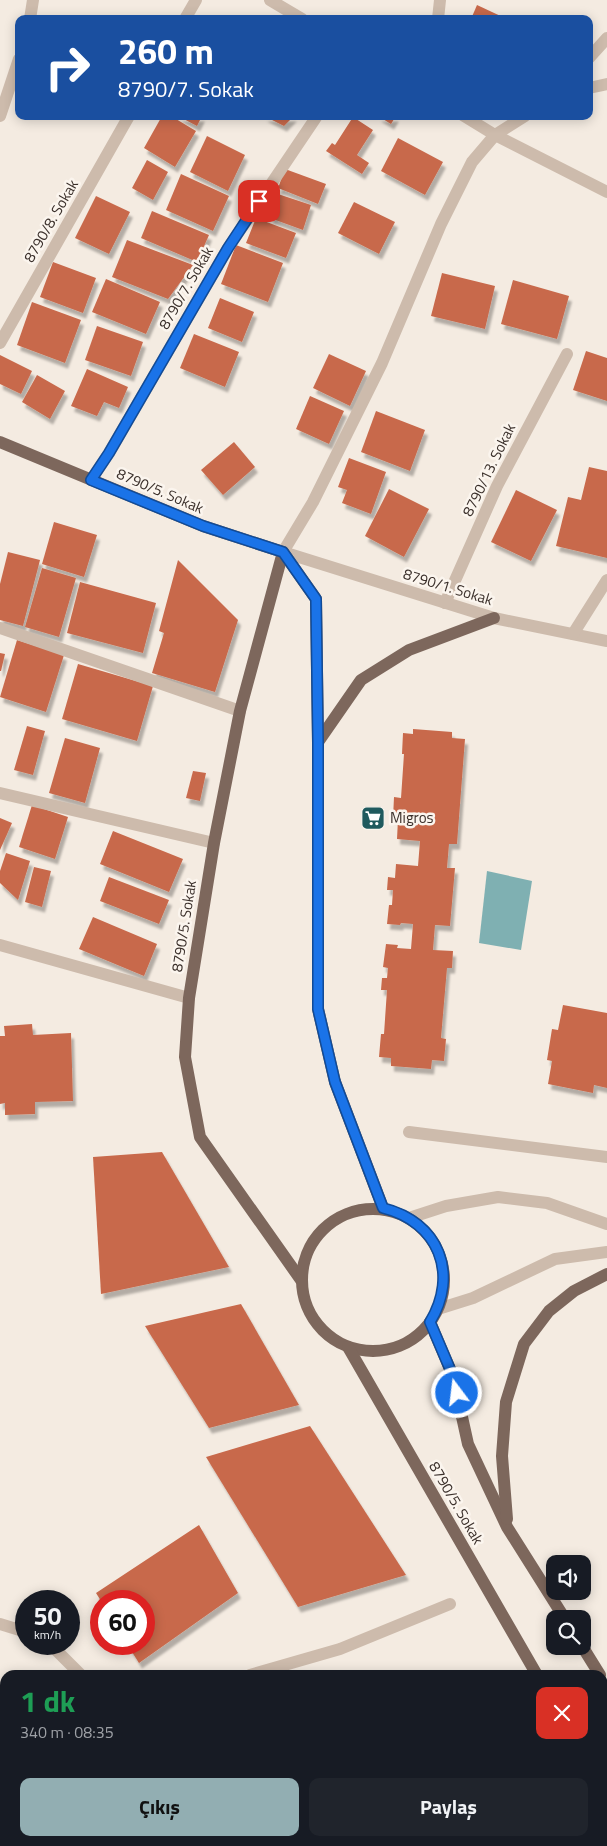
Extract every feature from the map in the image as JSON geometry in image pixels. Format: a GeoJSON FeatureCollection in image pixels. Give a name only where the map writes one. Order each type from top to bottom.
{"type":"FeatureCollection","features":[{"type":"Feature","properties":{"kind":"main road","name":"8790/5. Sokak"},"geometry":{"type":"LineString","coordinates":[[0,442],[203,526],[283,552],[240,711],[214,843],[189,998],[185,1056],[200,1137],[301,1280]]}},
{"type":"Feature","properties":{"kind":"main road"},"geometry":{"type":"LineString","coordinates":[[283,552],[316,599],[318,1009],[335,1082],[383,1208]]}},
{"type":"Feature","properties":{"kind":"main road"},"geometry":{"type":"LineString","coordinates":[[318,742],[361,680],[409,650],[494,618]]}},
{"type":"Feature","properties":{"kind":"main road","name":"8790/5. Sokak"},"geometry":{"type":"LineString","coordinates":[[366,1208],[383,1208],[409,1218],[426,1231],[437,1248],[444,1268],[444,1289],[438,1309],[430,1322],[414,1339],[393,1349],[371,1352],[348,1347],[324,1332],[307,1308],[301,1280],[310,1246],[320,1232],[333,1220],[349,1212],[366,1208]]}},
{"type":"Feature","properties":{"kind":"main road"},"geometry":{"type":"LineString","coordinates":[[508,1527],[502,1456],[506,1402],[524,1344],[549,1311],[574,1291],[607,1274]]}},
{"type":"Feature","properties":{"kind":"main road"},"geometry":{"type":"LineString","coordinates":[[430,1322],[453,1376],[468,1444],[508,1527],[559,1610]]}},
{"type":"Feature","properties":{"kind":"main road","name":"8790/5. Sokak"},"geometry":{"type":"LineString","coordinates":[[348,1347],[534,1670]]}},
{"type":"Feature","properties":{"kind":"main road"},"geometry":{"type":"LineString","coordinates":[[588,1655],[597,1670]]}},
{"type":"Feature","properties":{"kind":"street"},"geometry":{"type":"LineString","coordinates":[[31,15],[33,0]]}},
{"type":"Feature","properties":{"kind":"street"},"geometry":{"type":"LineString","coordinates":[[187,15],[196,0]]}},
{"type":"Feature","properties":{"kind":"street"},"geometry":{"type":"LineString","coordinates":[[270,0],[295,15]]}},
{"type":"Feature","properties":{"kind":"street"},"geometry":{"type":"LineString","coordinates":[[438,15],[440,0]]}},
{"type":"Feature","properties":{"kind":"street"},"geometry":{"type":"LineString","coordinates":[[593,54],[607,38]]}},
{"type":"Feature","properties":{"kind":"street"},"geometry":{"type":"LineString","coordinates":[[0,116],[15,71]]}},
{"type":"Feature","properties":{"kind":"street"},"geometry":{"type":"LineString","coordinates":[[593,87],[607,84]]}},
{"type":"Feature","properties":{"kind":"street","name":"8790/8. Sokak"},"geometry":{"type":"LineString","coordinates":[[0,343],[127,120]]}},
{"type":"Feature","properties":{"kind":"street","name":"8790/7. Sokak"},"geometry":{"type":"LineString","coordinates":[[91,480],[109,453],[228,248],[314,120]]}},
{"type":"Feature","properties":{"kind":"street"},"geometry":{"type":"LineString","coordinates":[[471,120],[607,192]]}},
{"type":"Feature","properties":{"kind":"street"},"geometry":{"type":"LineString","coordinates":[[283,552],[313,502],[374,379],[441,224],[472,162],[496,135],[519,120]]}},
{"type":"Feature","properties":{"kind":"street","name":"8790/13. Sokak"},"geometry":{"type":"LineString","coordinates":[[445,603],[497,486],[567,354]]}},
{"type":"Feature","properties":{"kind":"street","name":"8790/1. Sokak"},"geometry":{"type":"LineString","coordinates":[[283,552],[494,618],[607,641]]}},
{"type":"Feature","properties":{"kind":"street"},"geometry":{"type":"LineString","coordinates":[[573,634],[607,580]]}},
{"type":"Feature","properties":{"kind":"street"},"geometry":{"type":"LineString","coordinates":[[0,628],[240,711]]}},
{"type":"Feature","properties":{"kind":"street"},"geometry":{"type":"LineString","coordinates":[[0,793],[214,843]]}},
{"type":"Feature","properties":{"kind":"street"},"geometry":{"type":"LineString","coordinates":[[0,945],[189,998]]}},
{"type":"Feature","properties":{"kind":"street"},"geometry":{"type":"LineString","coordinates":[[408,1132],[607,1157]]}},
{"type":"Feature","properties":{"kind":"street"},"geometry":{"type":"LineString","coordinates":[[409,1218],[446,1206],[498,1197],[547,1204],[607,1224]]}},
{"type":"Feature","properties":{"kind":"street"},"geometry":{"type":"LineString","coordinates":[[438,1309],[474,1298],[555,1259],[607,1252]]}},
{"type":"Feature","properties":{"kind":"street"},"geometry":{"type":"LineString","coordinates":[[267,1670],[340,1649],[450,1604]]}},
{"type":"Feature","properties":{"kind":"street"},"geometry":{"type":"LineString","coordinates":[[0,1624],[15,1629]]}},
{"type":"Feature","properties":{"kind":"street"},"geometry":{"type":"LineString","coordinates":[[61,1655],[76,1670]]}},
{"type":"Feature","properties":{"kind":"water"},"geometry":{"type":"Polygon","coordinates":[[[487,871],[532,881],[521,950],[479,943],[487,871]]]}},
{"type":"Feature","properties":{"kind":"building"},"geometry":{"type":"Polygon","coordinates":[[[477,5],[498,15],[473,15],[477,5]]]}},
{"type":"Feature","properties":{"kind":"building"},"geometry":{"type":"Polygon","coordinates":[[[160,120],[178,120],[196,131],[175,167],[144,148],[160,120]]]}},
{"type":"Feature","properties":{"kind":"building"},"geometry":{"type":"Polygon","coordinates":[[[186,120],[200,120],[197,126],[186,120]]]}},
{"type":"Feature","properties":{"kind":"building"},"geometry":{"type":"Polygon","coordinates":[[[272,120],[290,120],[284,126],[272,120]]]}},
{"type":"Feature","properties":{"kind":"building"},"geometry":{"type":"Polygon","coordinates":[[[351,120],[358,120],[373,130],[357,155],[369,163],[362,174],[326,151],[332,143],[335,145],[351,120]]]}},
{"type":"Feature","properties":{"kind":"building"},"geometry":{"type":"Polygon","coordinates":[[[384,120],[394,120],[391,124],[384,120]]]}},
{"type":"Feature","properties":{"kind":"building"},"geometry":{"type":"Polygon","coordinates":[[[207,136],[245,155],[228,191],[190,172],[207,136]]]}},
{"type":"Feature","properties":{"kind":"building"},"geometry":{"type":"Polygon","coordinates":[[[398,138],[443,162],[425,195],[381,171],[398,138]]]}},
{"type":"Feature","properties":{"kind":"building"},"geometry":{"type":"Polygon","coordinates":[[[147,160],[168,172],[153,200],[132,188],[147,160]]]}},
{"type":"Feature","properties":{"kind":"building"},"geometry":{"type":"Polygon","coordinates":[[[285,169],[326,184],[318,204],[278,188],[285,169]]]}},
{"type":"Feature","properties":{"kind":"building"},"geometry":{"type":"Polygon","coordinates":[[[181,174],[229,196],[213,231],[166,210],[181,174]]]}},
{"type":"Feature","properties":{"kind":"building"},"geometry":{"type":"Polygon","coordinates":[[[278,194],[311,205],[303,230],[270,218],[278,194]]]}},
{"type":"Feature","properties":{"kind":"building"},"geometry":{"type":"Polygon","coordinates":[[[96,196],[130,212],[109,254],[75,238],[96,196]]]}},
{"type":"Feature","properties":{"kind":"building"},"geometry":{"type":"Polygon","coordinates":[[[354,202],[395,222],[379,254],[338,233],[354,202]]]}},
{"type":"Feature","properties":{"kind":"building"},"geometry":{"type":"Polygon","coordinates":[[[152,211],[209,235],[197,262],[141,238],[152,211]]]}},
{"type":"Feature","properties":{"kind":"building"},"geometry":{"type":"Polygon","coordinates":[[[256,218],[296,233],[286,258],[246,243],[256,218]]]}},
{"type":"Feature","properties":{"kind":"building"},"geometry":{"type":"Polygon","coordinates":[[[127,240],[193,265],[168,299],[112,277],[127,240]]]}},
{"type":"Feature","properties":{"kind":"building"},"geometry":{"type":"Polygon","coordinates":[[[236,245],[283,263],[268,302],[221,284],[236,245]]]}},
{"type":"Feature","properties":{"kind":"building"},"geometry":{"type":"Polygon","coordinates":[[[53,262],[96,278],[83,313],[40,297],[53,262]]]}},
{"type":"Feature","properties":{"kind":"building"},"geometry":{"type":"Polygon","coordinates":[[[442,273],[495,286],[485,329],[431,316],[442,273]]]}},
{"type":"Feature","properties":{"kind":"building"},"geometry":{"type":"Polygon","coordinates":[[[106,279],[160,302],[146,334],[92,312],[106,279]]]}},
{"type":"Feature","properties":{"kind":"building"},"geometry":{"type":"Polygon","coordinates":[[[513,280],[569,296],[557,339],[501,324],[513,280]]]}},
{"type":"Feature","properties":{"kind":"building"},"geometry":{"type":"Polygon","coordinates":[[[220,298],[254,312],[242,342],[208,328],[220,298]]]}},
{"type":"Feature","properties":{"kind":"building"},"geometry":{"type":"Polygon","coordinates":[[[32,302],[81,320],[65,363],[17,345],[32,302]]]}},
{"type":"Feature","properties":{"kind":"building"},"geometry":{"type":"Polygon","coordinates":[[[97,326],[143,342],[131,376],[85,360],[97,326]]]}},
{"type":"Feature","properties":{"kind":"building"},"geometry":{"type":"Polygon","coordinates":[[[194,334],[239,352],[225,387],[180,368],[194,334]]]}},
{"type":"Feature","properties":{"kind":"building"},"geometry":{"type":"Polygon","coordinates":[[[586,351],[607,358],[607,401],[573,390],[586,351]]]}},
{"type":"Feature","properties":{"kind":"building"},"geometry":{"type":"Polygon","coordinates":[[[329,354],[366,371],[350,406],[313,388],[329,354]]]}},
{"type":"Feature","properties":{"kind":"building"},"geometry":{"type":"Polygon","coordinates":[[[0,355],[32,371],[21,394],[0,384],[0,355]]]}},
{"type":"Feature","properties":{"kind":"building"},"geometry":{"type":"Polygon","coordinates":[[[87,369],[128,387],[119,408],[104,402],[97,416],[71,406],[87,369]]]}},
{"type":"Feature","properties":{"kind":"building"},"geometry":{"type":"Polygon","coordinates":[[[37,375],[65,391],[50,419],[22,402],[37,375]]]}},
{"type":"Feature","properties":{"kind":"building"},"geometry":{"type":"Polygon","coordinates":[[[310,396],[344,411],[329,444],[296,429],[310,396]]]}},
{"type":"Feature","properties":{"kind":"building"},"geometry":{"type":"Polygon","coordinates":[[[376,411],[425,430],[410,471],[361,452],[376,411]]]}},
{"type":"Feature","properties":{"kind":"building"},"geometry":{"type":"Polygon","coordinates":[[[234,442],[255,467],[223,495],[201,470],[234,442]]]}},
{"type":"Feature","properties":{"kind":"building"},"geometry":{"type":"Polygon","coordinates":[[[349,458],[386,472],[371,514],[342,503],[347,490],[338,487],[349,458]]]}},
{"type":"Feature","properties":{"kind":"building"},"geometry":{"type":"Polygon","coordinates":[[[589,467],[607,471],[607,558],[556,546],[568,497],[581,500],[589,467]]]}},
{"type":"Feature","properties":{"kind":"building"},"geometry":{"type":"Polygon","coordinates":[[[389,489],[429,509],[404,557],[365,536],[389,489]]]}},
{"type":"Feature","properties":{"kind":"building"},"geometry":{"type":"Polygon","coordinates":[[[516,490],[557,510],[531,561],[491,542],[516,490]]]}},
{"type":"Feature","properties":{"kind":"building"},"geometry":{"type":"Polygon","coordinates":[[[54,522],[97,535],[84,577],[42,564],[54,522]]]}},
{"type":"Feature","properties":{"kind":"building"},"geometry":{"type":"Polygon","coordinates":[[[8,552],[40,560],[23,626],[0,620],[0,584],[8,552]]]}},
{"type":"Feature","properties":{"kind":"building"},"geometry":{"type":"Polygon","coordinates":[[[178,560],[238,620],[215,692],[152,673],[164,633],[159,631],[178,560]]]}},
{"type":"Feature","properties":{"kind":"building"},"geometry":{"type":"Polygon","coordinates":[[[42,568],[76,578],[59,637],[25,627],[42,568]]]}},
{"type":"Feature","properties":{"kind":"building"},"geometry":{"type":"Polygon","coordinates":[[[80,582],[156,603],[143,653],[67,633],[80,582]]]}},
{"type":"Feature","properties":{"kind":"building"},"geometry":{"type":"Polygon","coordinates":[[[17,640],[64,655],[46,712],[0,697],[17,640]]]}},
{"type":"Feature","properties":{"kind":"building"},"geometry":{"type":"Polygon","coordinates":[[[0,653],[5,654],[1,671],[0,671],[0,653]]]}},
{"type":"Feature","properties":{"kind":"building"},"geometry":{"type":"Polygon","coordinates":[[[78,664],[153,686],[137,741],[62,719],[78,664]]]}},
{"type":"Feature","properties":{"kind":"building"},"geometry":{"type":"Polygon","coordinates":[[[27,726],[45,731],[33,775],[14,770],[27,726]]]}},
{"type":"Feature","properties":{"kind":"building"},"geometry":{"type":"Polygon","coordinates":[[[413,729],[452,732],[452,738],[465,739],[457,844],[449,844],[447,868],[455,868],[450,926],[435,925],[433,950],[453,951],[452,968],[447,968],[441,1038],[446,1039],[444,1061],[432,1060],[431,1069],[391,1066],[391,1058],[379,1057],[381,1034],[384,1034],[387,990],[381,990],[382,978],[387,978],[388,968],[383,967],[386,944],[398,945],[397,948],[411,949],[413,924],[387,924],[389,905],[392,905],[393,890],[387,890],[388,877],[395,878],[396,864],[418,866],[420,841],[397,839],[398,819],[393,818],[394,797],[401,798],[404,754],[402,754],[403,733],[413,734],[413,729]]]}},
{"type":"Feature","properties":{"kind":"building"},"geometry":{"type":"Polygon","coordinates":[[[65,738],[100,748],[85,803],[49,793],[65,738]]]}},
{"type":"Feature","properties":{"kind":"building"},"geometry":{"type":"Polygon","coordinates":[[[193,771],[206,773],[200,801],[186,798],[193,771]]]}},
{"type":"Feature","properties":{"kind":"building"},"geometry":{"type":"Polygon","coordinates":[[[32,805],[68,817],[55,859],[19,847],[32,805]]]}},
{"type":"Feature","properties":{"kind":"building"},"geometry":{"type":"Polygon","coordinates":[[[0,818],[12,823],[0,850],[0,818]]]}},
{"type":"Feature","properties":{"kind":"building"},"geometry":{"type":"Polygon","coordinates":[[[113,831],[183,859],[169,892],[100,864],[113,831]]]}},
{"type":"Feature","properties":{"kind":"building"},"geometry":{"type":"Polygon","coordinates":[[[6,853],[30,861],[18,900],[0,883],[0,871],[6,853]]]}},
{"type":"Feature","properties":{"kind":"building"},"geometry":{"type":"Polygon","coordinates":[[[34,867],[51,871],[42,907],[25,902],[34,867]]]}},
{"type":"Feature","properties":{"kind":"building"},"geometry":{"type":"Polygon","coordinates":[[[109,877],[169,900],[159,924],[100,901],[109,877]]]}},
{"type":"Feature","properties":{"kind":"building"},"geometry":{"type":"Polygon","coordinates":[[[93,917],[157,944],[144,976],[79,949],[93,917]]]}},
{"type":"Feature","properties":{"kind":"building"},"geometry":{"type":"Polygon","coordinates":[[[563,1005],[607,1013],[607,1088],[594,1085],[593,1093],[548,1084],[552,1061],[547,1060],[552,1029],[558,1030],[563,1005]]]}},
{"type":"Feature","properties":{"kind":"building"},"geometry":{"type":"Polygon","coordinates":[[[32,1024],[33,1035],[71,1033],[73,1101],[35,1102],[35,1114],[5,1115],[5,1103],[0,1104],[0,1036],[5,1036],[4,1026],[32,1024]]]}},
{"type":"Feature","properties":{"kind":"building"},"geometry":{"type":"Polygon","coordinates":[[[162,1152],[229,1267],[101,1294],[93,1157],[162,1152]]]}},
{"type":"Feature","properties":{"kind":"building"},"geometry":{"type":"Polygon","coordinates":[[[241,1304],[299,1405],[209,1428],[145,1326],[241,1304]]]}},
{"type":"Feature","properties":{"kind":"building"},"geometry":{"type":"Polygon","coordinates":[[[310,1426],[406,1575],[298,1607],[206,1457],[310,1426]]]}},
{"type":"Feature","properties":{"kind":"building"},"geometry":{"type":"Polygon","coordinates":[[[199,1525],[238,1593],[155,1652],[155,1590],[101,1590],[199,1525]]]}},
{"type":"Feature","properties":{"kind":"building"},"geometry":{"type":"Polygon","coordinates":[[[134,1655],[150,1655],[139,1663],[134,1655]]]}},
{"type":"Feature","properties":{"kind":"place","name":"Migros"},"geometry":{"type":"Point","coordinates":[373,818]}},
{"type":"Feature","properties":{"kind":"route"},"geometry":{"type":"LineString","coordinates":[[259,201],[228,248],[162,364],[91,480],[203,526],[283,552],[316,599],[318,1009],[335,1082],[383,1208],[409,1218],[426,1231],[437,1248],[444,1268],[444,1289],[438,1309],[430,1322],[453,1376],[457,1393]]}}]}
